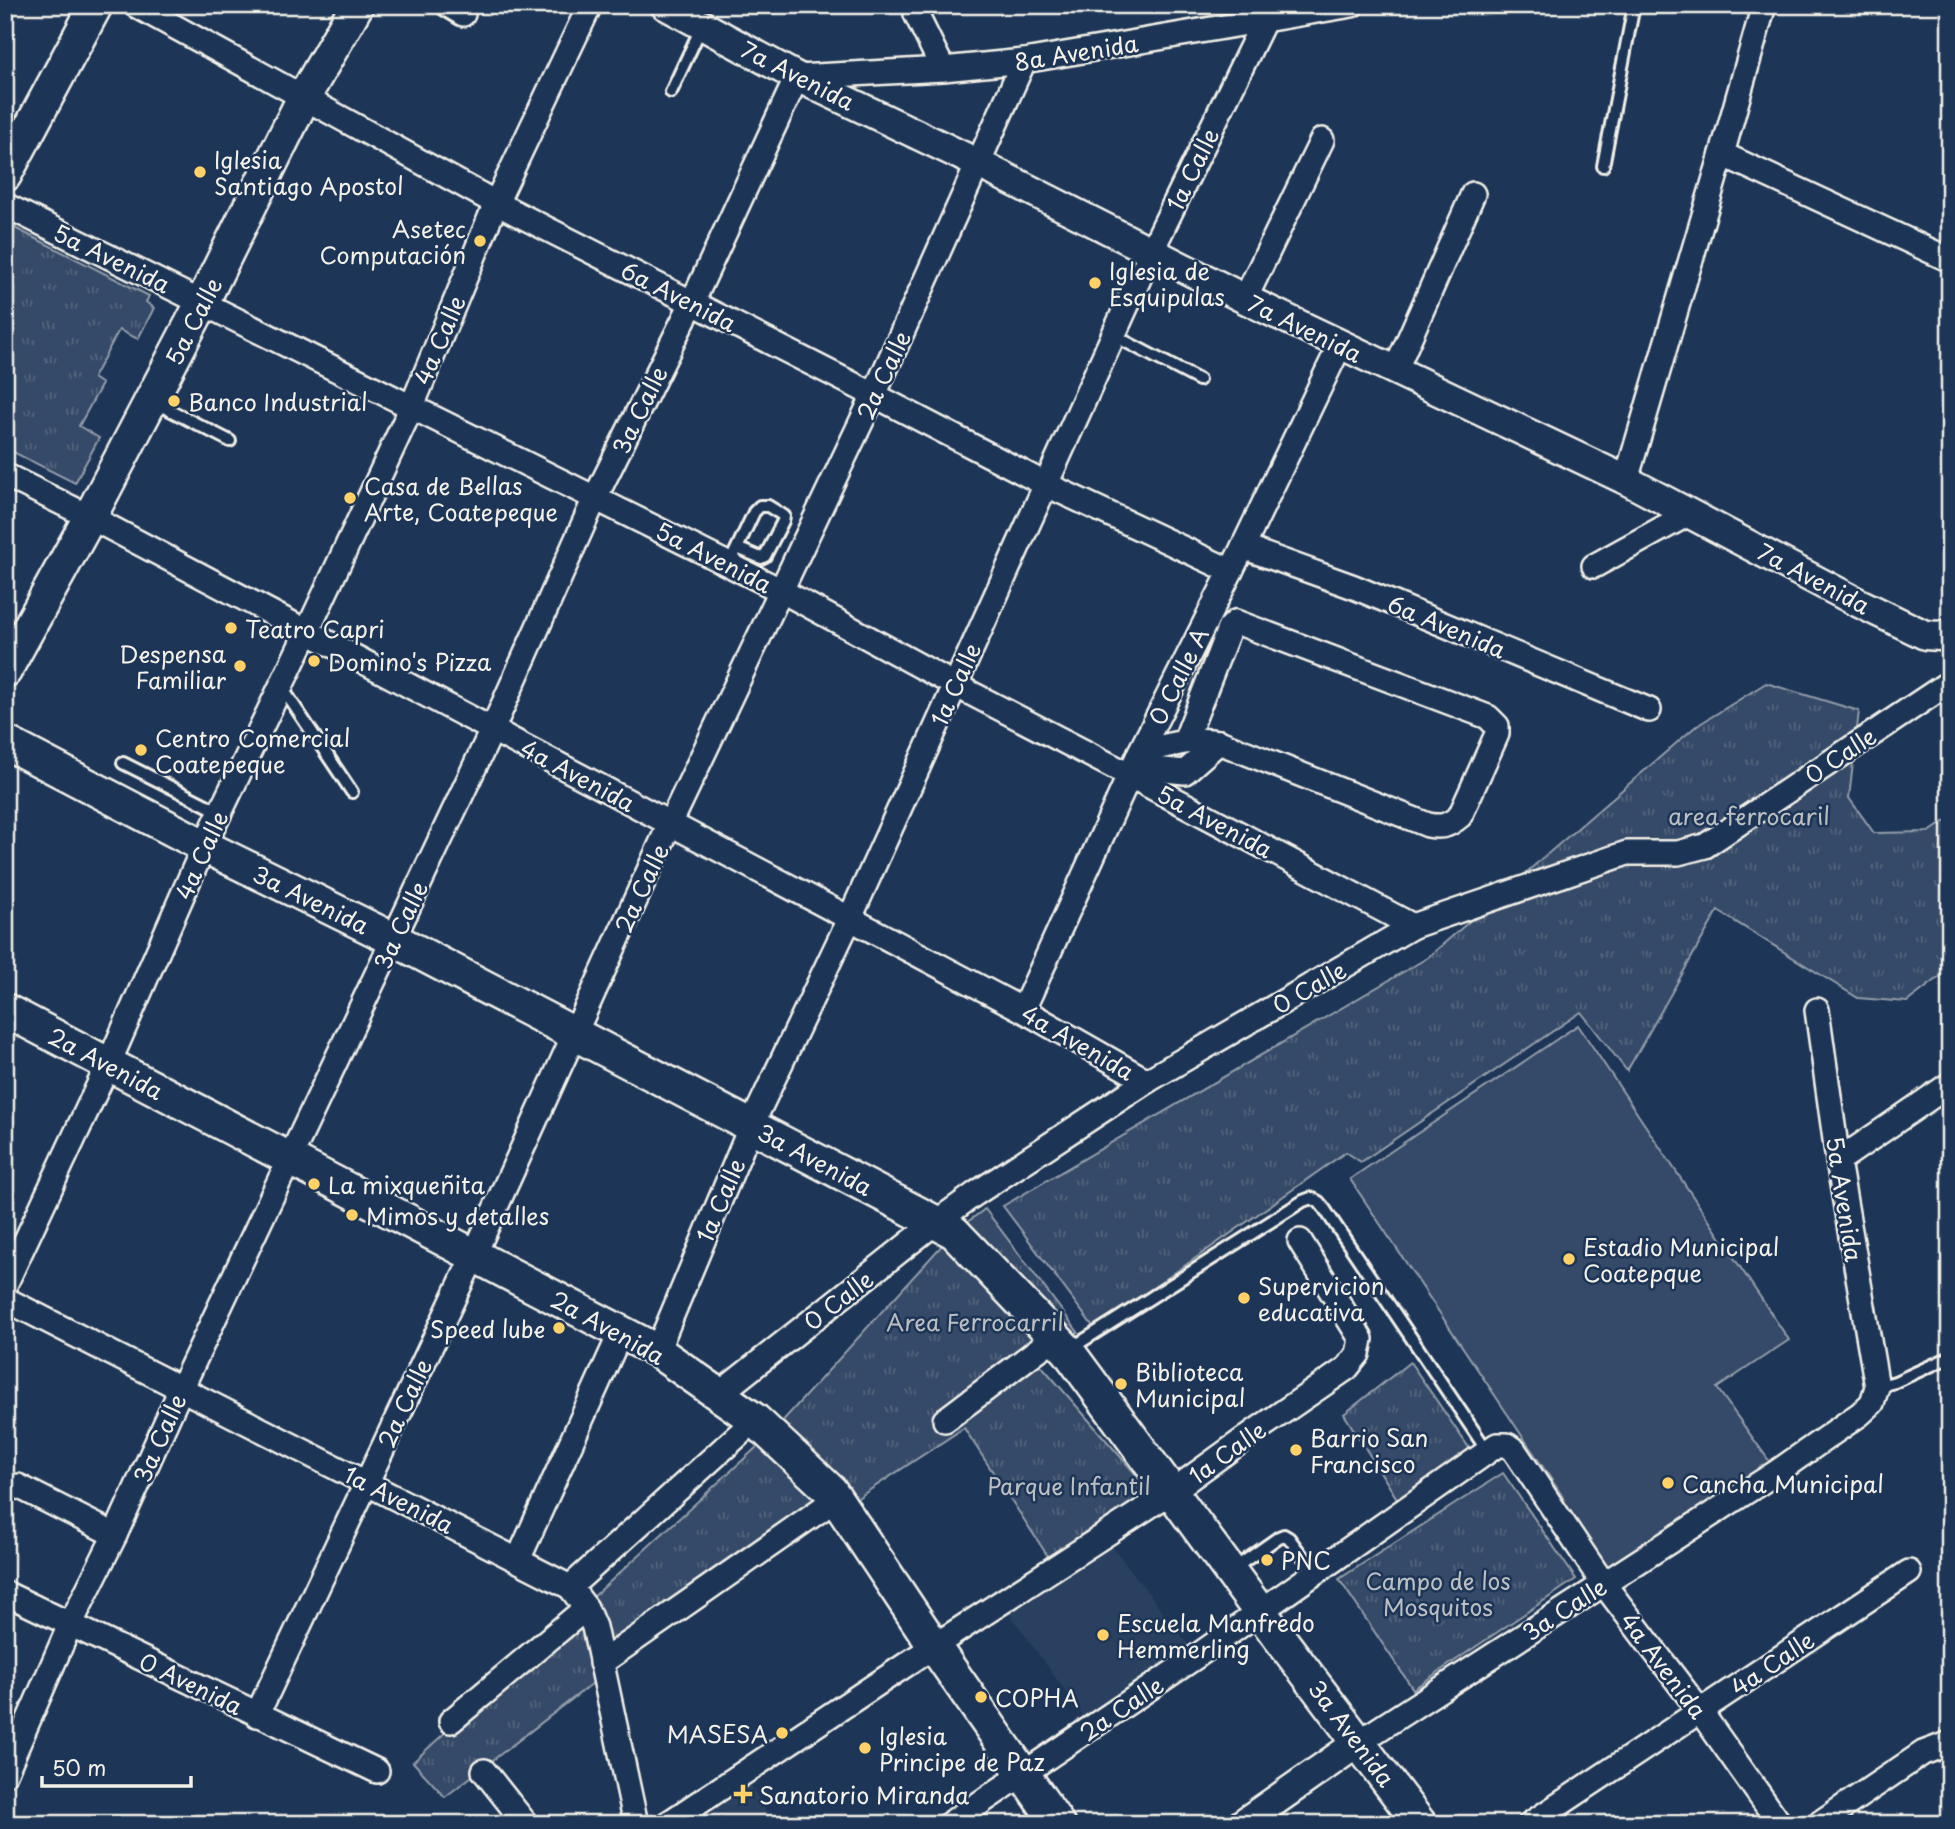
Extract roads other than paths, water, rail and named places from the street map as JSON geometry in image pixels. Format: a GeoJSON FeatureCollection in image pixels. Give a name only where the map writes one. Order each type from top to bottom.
{"type":"FeatureCollection","features":[{"type":"Feature","properties":{"kind":"main road"},"geometry":{"type":"LineString","coordinates":[[5,175],[96,5]]}},
{"type":"Feature","properties":{"kind":"main road","name":"5a Calle"},"geometry":{"type":"LineString","coordinates":[[5,671],[151,401],[304,97],[357,5]]}},
{"type":"Feature","properties":{"kind":"main road","name":"3a Avenida"},"geometry":{"type":"LineString","coordinates":[[5,742],[204,846],[393,939],[954,1232],[1061,1344],[1420,1824]]}},
{"type":"Feature","properties":{"kind":"main road","name":"2a Avenida"},"geometry":{"type":"LineString","coordinates":[[5,1010],[657,1351],[755,1420],[831,1491],[934,1646],[1058,1824]]}},
{"type":"Feature","properties":{"kind":"street","name":"6a Avenida"},"geometry":{"type":"LineString","coordinates":[[135,5],[496,203],[1045,484],[1231,570]]}},
{"type":"Feature","properties":{"kind":"street","name":"4a Calle"},"geometry":{"type":"LineString","coordinates":[[5,1285],[108,1065],[204,846],[412,407],[496,203],[590,5]]}},
{"type":"Feature","properties":{"kind":"street","name":"7a Avenida"},"geometry":{"type":"LineString","coordinates":[[665,5],[797,77],[979,164],[1245,299],[1626,480],[1857,602],[1925,635],[1940,636],[1950,633]]}},
{"type":"Feature","properties":{"kind":"street"},"geometry":{"type":"LineString","coordinates":[[918,5],[916,14],[943,69]]}},
{"type":"Feature","properties":{"kind":"street","name":"8a Avenida"},"geometry":{"type":"LineString","coordinates":[[797,77],[943,69],[1024,61],[1352,5]]}},
{"type":"Feature","properties":{"kind":"street"},"geometry":{"type":"LineString","coordinates":[[1626,480],[1764,5]]}},
{"type":"Feature","properties":{"kind":"street","name":"1a Calle"},"geometry":{"type":"LineString","coordinates":[[657,1351],[751,1126],[850,918],[1150,252],[1264,21]]}},
{"type":"Feature","properties":{"kind":"street","name":"2a Calle"},"geometry":{"type":"LineString","coordinates":[[257,1715],[474,1255],[670,824],[874,395],[1024,61]]}},
{"type":"Feature","properties":{"kind":"street","name":"3a Calle"},"geometry":{"type":"LineString","coordinates":[[5,1774],[70,1625],[115,1535],[492,730],[595,498],[692,303],[797,77]]}},
{"type":"Feature","properties":{"kind":"street"},"geometry":{"type":"LineString","coordinates":[[1245,299],[1322,139]]}},
{"type":"Feature","properties":{"kind":"street"},"geometry":{"type":"LineString","coordinates":[[1722,155],[1950,260]]}},
{"type":"Feature","properties":{"kind":"street"},"geometry":{"type":"LineString","coordinates":[[1395,371],[1473,194]]}},
{"type":"Feature","properties":{"kind":"street","name":"5a Avenida"},"geometry":{"type":"LineString","coordinates":[[5,205],[595,498],[733,556],[782,591],[955,685],[1134,765],[1413,926]]}},
{"type":"Feature","properties":{"kind":"street","name":"0 Calle A"},"geometry":{"type":"LineString","coordinates":[[1023,1010],[1134,765],[1340,345]]}},
{"type":"Feature","properties":{"kind":"street","name":"4a Avenida"},"geometry":{"type":"LineString","coordinates":[[5,475],[90,517],[850,918],[1023,1010],[1147,1082]]}},
{"type":"Feature","properties":{"kind":"street"},"geometry":{"type":"LineString","coordinates":[[1594,566],[1690,513]]}},
{"type":"Feature","properties":{"kind":"street","name":"6a Avenida"},"geometry":{"type":"LineString","coordinates":[[1243,547],[1354,587],[1649,710]]}},
{"type":"Feature","properties":{"kind":"street"},"geometry":{"type":"LineString","coordinates":[[1134,765],[1185,741],[1202,739],[1219,742],[1428,825],[1442,827],[1460,816],[1497,734],[1497,726],[1488,716],[1236,622],[1229,629],[1185,741]]}},
{"type":"Feature","properties":{"kind":"street","name":"0 Calle"},"geometry":{"type":"LineString","coordinates":[[718,1395],[975,1194],[1147,1082],[1413,926],[1626,853],[1678,853],[1705,846],[1950,682]]}},
{"type":"Feature","properties":{"kind":"street"},"geometry":{"type":"LineString","coordinates":[[1134,765],[1185,772],[1219,742]]}},
{"type":"Feature","properties":{"kind":"street","name":"5a Avenida"},"geometry":{"type":"LineString","coordinates":[[1817,1010],[1838,1161],[1877,1387]]}},
{"type":"Feature","properties":{"kind":"street"},"geometry":{"type":"LineString","coordinates":[[1838,1161],[1950,1084]]}},
{"type":"Feature","properties":{"kind":"street","name":"1a Calle"},"geometry":{"type":"LineString","coordinates":[[667,1824],[1171,1492],[1347,1368],[1358,1354],[1361,1339],[1300,1241]]}},
{"type":"Feature","properties":{"kind":"street","name":"1a Avenida"},"geometry":{"type":"LineString","coordinates":[[5,1299],[570,1587],[586,1608],[594,1627],[636,1824]]}},
{"type":"Feature","properties":{"kind":"street"},"geometry":{"type":"LineString","coordinates":[[518,1560],[621,1332]]}},
{"type":"Feature","properties":{"kind":"street"},"geometry":{"type":"LineString","coordinates":[[945,1420],[1061,1344]]}},
{"type":"Feature","properties":{"kind":"street","name":"3a Calle"},"geometry":{"type":"LineString","coordinates":[[1242,1824],[1359,1742],[1777,1472],[1860,1414],[1872,1403],[1877,1387]]}},
{"type":"Feature","properties":{"kind":"street"},"geometry":{"type":"LineString","coordinates":[[570,1587],[755,1420]]}},
{"type":"Feature","properties":{"kind":"street","name":"4a Avenida"},"geometry":{"type":"LineString","coordinates":[[1492,1448],[1507,1445],[1514,1450],[1603,1583],[1700,1711],[1780,1824]]}},
{"type":"Feature","properties":{"kind":"street","name":"2a Calle"},"geometry":{"type":"LineString","coordinates":[[949,1824],[1260,1612],[1492,1448]]}},
{"type":"Feature","properties":{"kind":"street"},"geometry":{"type":"LineString","coordinates":[[18,1486],[115,1535]]}},
{"type":"Feature","properties":{"kind":"street"},"geometry":{"type":"LineString","coordinates":[[601,1663],[836,1499]]}},
{"type":"Feature","properties":{"kind":"street","name":"4a Calle"},"geometry":{"type":"LineString","coordinates":[[1530,1824],[1909,1572]]}},
{"type":"Feature","properties":{"kind":"street","name":"0 Avenida"},"geometry":{"type":"LineString","coordinates":[[5,1593],[377,1771]]}},
{"type":"Feature","properties":{"kind":"street"},"geometry":{"type":"LineString","coordinates":[[451,1721],[586,1608]]}},
{"type":"Feature","properties":{"kind":"street"},"geometry":{"type":"LineString","coordinates":[[1818,1824],[1923,1753],[1950,1743]]}},
{"type":"Feature","properties":{"kind":"street"},"geometry":{"type":"LineString","coordinates":[[484,1771],[526,1824]]}},
{"type":"Feature","properties":{"kind":"lane"},"geometry":{"type":"LineString","coordinates":[[1604,166],[1634,5]]}},
{"type":"Feature","properties":{"kind":"lane"},"geometry":{"type":"LineString","coordinates":[[671,92],[702,26]]}},
{"type":"Feature","properties":{"kind":"lane"},"geometry":{"type":"LineString","coordinates":[[1113,335],[1199,380]]}},
{"type":"Feature","properties":{"kind":"lane"},"geometry":{"type":"LineString","coordinates":[[151,401],[230,441]]}},
{"type":"Feature","properties":{"kind":"lane"},"geometry":{"type":"LineString","coordinates":[[760,506],[768,506],[784,516],[765,556],[733,556],[754,512],[760,506]]}},
{"type":"Feature","properties":{"kind":"lane"},"geometry":{"type":"LineString","coordinates":[[281,686],[352,792]]}},
{"type":"Feature","properties":{"kind":"lane"},"geometry":{"type":"LineString","coordinates":[[123,763],[220,812]]}},
{"type":"Feature","properties":{"kind":"lane"},"geometry":{"type":"LineString","coordinates":[[1061,1344],[1311,1198],[1324,1208],[1492,1448]]}},
{"type":"Feature","properties":{"kind":"lane"},"geometry":{"type":"LineString","coordinates":[[1877,1387],[1895,1382],[1950,1357]]}},
{"type":"Feature","properties":{"kind":"lane"},"geometry":{"type":"LineString","coordinates":[[1230,1571],[1284,1535],[1315,1573]]}},
{"type":"Feature","properties":{"kind":"place","name":"Iglesia Santiago Apostol"},"geometry":{"type":"Point","coordinates":[200,172]}},
{"type":"Feature","properties":{"kind":"place","name":"Asetec Computación"},"geometry":{"type":"Point","coordinates":[480,241]}},
{"type":"Feature","properties":{"kind":"place","name":"Iglesia de Esquipulas"},"geometry":{"type":"Point","coordinates":[1095,283]}},
{"type":"Feature","properties":{"kind":"place","name":"Banco Industrial"},"geometry":{"type":"Point","coordinates":[174,401]}},
{"type":"Feature","properties":{"kind":"place","name":"Casa de Bellas Arte, Coatepeque"},"geometry":{"type":"Point","coordinates":[350,498]}},
{"type":"Feature","properties":{"kind":"place","name":"Teatro Capri"},"geometry":{"type":"Point","coordinates":[231,628]}},
{"type":"Feature","properties":{"kind":"place","name":"Domino's Pizza"},"geometry":{"type":"Point","coordinates":[314,661]}},
{"type":"Feature","properties":{"kind":"place","name":"Despensa Familiar"},"geometry":{"type":"Point","coordinates":[240,666]}},
{"type":"Feature","properties":{"kind":"place","name":"Centro Comercial Coatepeque"},"geometry":{"type":"Point","coordinates":[141,750]}},
{"type":"Feature","properties":{"kind":"place","name":"La mixqueñita"},"geometry":{"type":"Point","coordinates":[314,1184]}},
{"type":"Feature","properties":{"kind":"place","name":"Mimos y detalles"},"geometry":{"type":"Point","coordinates":[352,1215]}},
{"type":"Feature","properties":{"kind":"place","name":"Estadio Municipal Coatepque"},"geometry":{"type":"Point","coordinates":[1569,1259]}},
{"type":"Feature","properties":{"kind":"place","name":"Supervicion educativa"},"geometry":{"type":"Point","coordinates":[1244,1298]}},
{"type":"Feature","properties":{"kind":"place","name":"Speed lube"},"geometry":{"type":"Point","coordinates":[559,1328]}},
{"type":"Feature","properties":{"kind":"place","name":"Biblioteca Municipal"},"geometry":{"type":"Point","coordinates":[1121,1384]}},
{"type":"Feature","properties":{"kind":"place","name":"Barrio San Francisco"},"geometry":{"type":"Point","coordinates":[1296,1450]}},
{"type":"Feature","properties":{"kind":"place","name":"Cancha Municipal"},"geometry":{"type":"Point","coordinates":[1668,1483]}},
{"type":"Feature","properties":{"kind":"place","name":"PNC"},"geometry":{"type":"Point","coordinates":[1267,1560]}},
{"type":"Feature","properties":{"kind":"place","name":"Escuela Manfredo Hemmerling"},"geometry":{"type":"Point","coordinates":[1103,1635]}},
{"type":"Feature","properties":{"kind":"place","name":"COPHA"},"geometry":{"type":"Point","coordinates":[981,1697]}},
{"type":"Feature","properties":{"kind":"place","name":"MASESA"},"geometry":{"type":"Point","coordinates":[782,1733]}},
{"type":"Feature","properties":{"kind":"place","name":"Iglesia Principe de Paz"},"geometry":{"type":"Point","coordinates":[865,1748]}},
{"type":"Feature","properties":{"kind":"place","name":"Sanatorio Miranda"},"geometry":{"type":"Point","coordinates":[743,1794]}},
{"type":"Feature","properties":{"kind":"park label","name":"area ferrocaril"},"geometry":{"type":"Point","coordinates":[1749,815]}},
{"type":"Feature","properties":{"kind":"park label","name":"Area Ferrocarril"},"geometry":{"type":"Point","coordinates":[975,1321]}},
{"type":"Feature","properties":{"kind":"park label","name":"Parque Infantil"},"geometry":{"type":"Point","coordinates":[1069,1485]}},
{"type":"Feature","properties":{"kind":"park label","name":"Campo de los Mosquitos"},"geometry":{"type":"Point","coordinates":[1438,1593]}}]}
